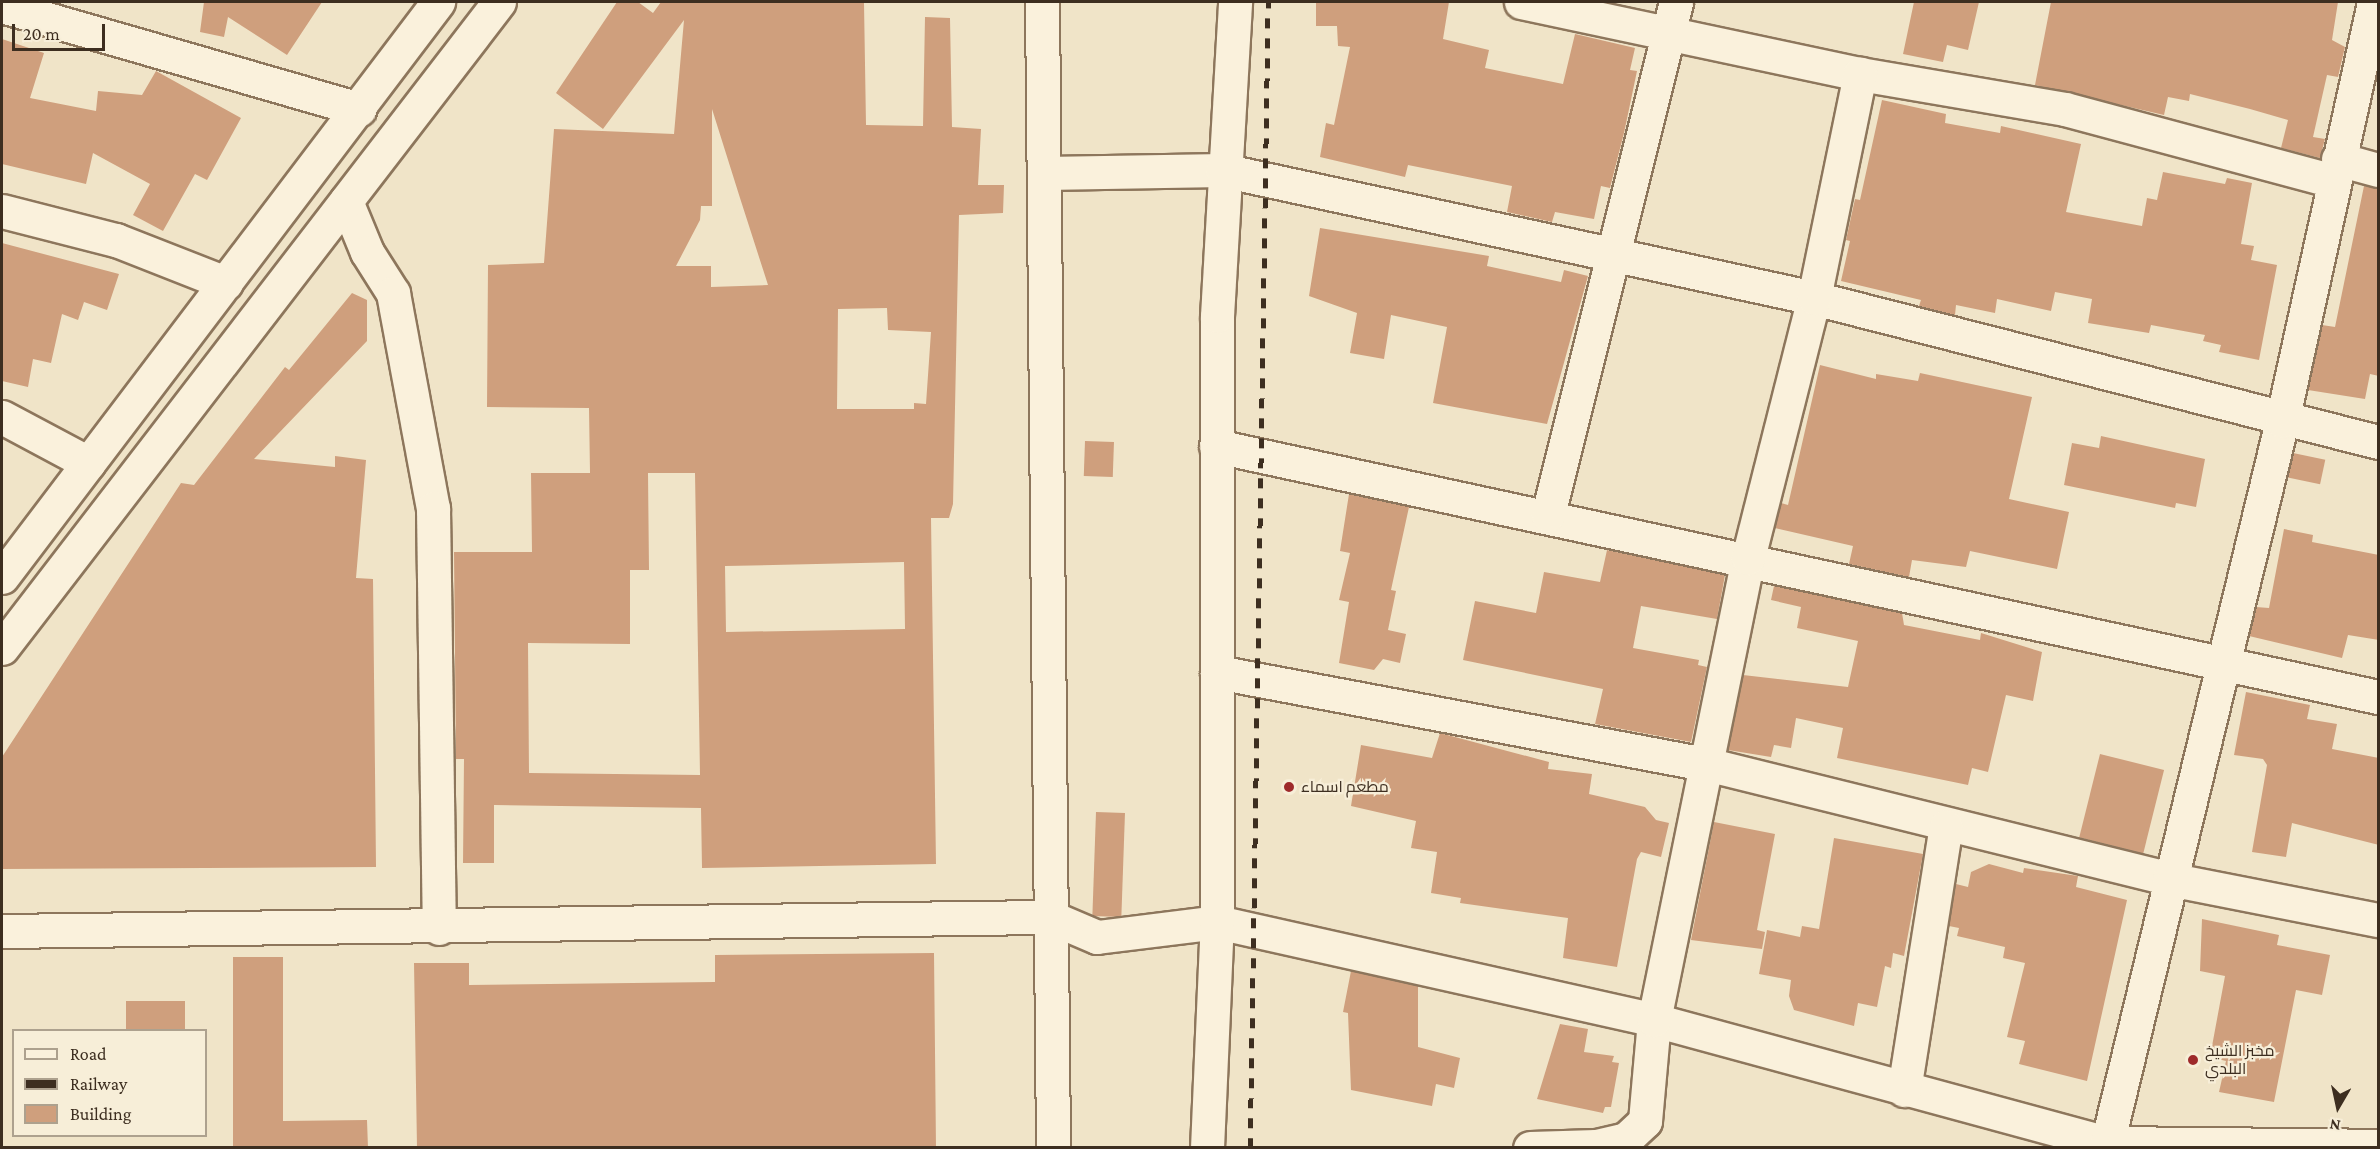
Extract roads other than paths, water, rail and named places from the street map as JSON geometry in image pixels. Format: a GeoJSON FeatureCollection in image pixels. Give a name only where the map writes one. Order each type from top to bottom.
{"type":"FeatureCollection","features":[{"type":"Feature","properties":{"kind":"street"},"geometry":{"type":"LineString","coordinates":[[2,578],[438,2]]}},
{"type":"Feature","properties":{"kind":"street"},"geometry":{"type":"LineString","coordinates":[[2,648],[499,2]]}},
{"type":"Feature","properties":{"kind":"street"},"geometry":{"type":"LineString","coordinates":[[1042,2],[1046,173],[1053,1148]]}},
{"type":"Feature","properties":{"kind":"street"},"geometry":{"type":"LineString","coordinates":[[1207,1148],[1217,922],[1216,446],[1222,170],[1235,2]]}},
{"type":"Feature","properties":{"kind":"street"},"geometry":{"type":"LineString","coordinates":[[1521,2],[1860,74],[2073,111],[2336,170],[2379,170]]}},
{"type":"Feature","properties":{"kind":"street"},"geometry":{"type":"LineString","coordinates":[[1548,515],[1616,258],[1676,2]]}},
{"type":"Feature","properties":{"kind":"street"},"geometry":{"type":"LineString","coordinates":[[2106,1145],[2220,663],[2282,421],[2374,2]]}},
{"type":"Feature","properties":{"kind":"street"},"geometry":{"type":"LineString","coordinates":[[2,6],[58,11],[358,109]]}},
{"type":"Feature","properties":{"kind":"street"},"geometry":{"type":"LineString","coordinates":[[1530,1148],[1596,1146],[1626,1139],[1645,1121],[1654,1020],[1710,765],[1748,558],[1814,298],[1860,74]]}},
{"type":"Feature","properties":{"kind":"street"},"geometry":{"type":"LineString","coordinates":[[1046,173],[1222,170],[1616,258],[1814,298],[2282,421],[2379,442]]}},
{"type":"Feature","properties":{"kind":"street"},"geometry":{"type":"LineString","coordinates":[[346,201],[367,252],[393,293],[433,508],[439,928]]}},
{"type":"Feature","properties":{"kind":"street"},"geometry":{"type":"LineString","coordinates":[[2,211],[116,240],[226,283]]}},
{"type":"Feature","properties":{"kind":"street"},"geometry":{"type":"LineString","coordinates":[[2,417],[88,463]]}},
{"type":"Feature","properties":{"kind":"street"},"geometry":{"type":"LineString","coordinates":[[1216,446],[1748,558],[2379,698]]}},
{"type":"Feature","properties":{"kind":"street"},"geometry":{"type":"LineString","coordinates":[[1217,672],[1710,765],[1946,826],[2169,879],[2379,920]]}},
{"type":"Feature","properties":{"kind":"street"},"geometry":{"type":"LineString","coordinates":[[1904,1090],[1946,826]]}},
{"type":"Feature","properties":{"kind":"street"},"geometry":{"type":"LineString","coordinates":[[2,931],[439,928],[1050,917],[1097,937],[1217,922],[1654,1020],[2106,1145],[2379,1146]]}},
{"type":"Feature","properties":{"kind":"railway"},"geometry":{"type":"LineString","coordinates":[[1250,1148],[1268,2]]}},
{"type":"Feature","properties":{"kind":"place","name":"مطعم اسماء"},"geometry":{"type":"Point","coordinates":[1289,787]}},
{"type":"Feature","properties":{"kind":"place","name":"مخبز الشيخ البلدي"},"geometry":{"type":"Point","coordinates":[2193,1060]}}]}
